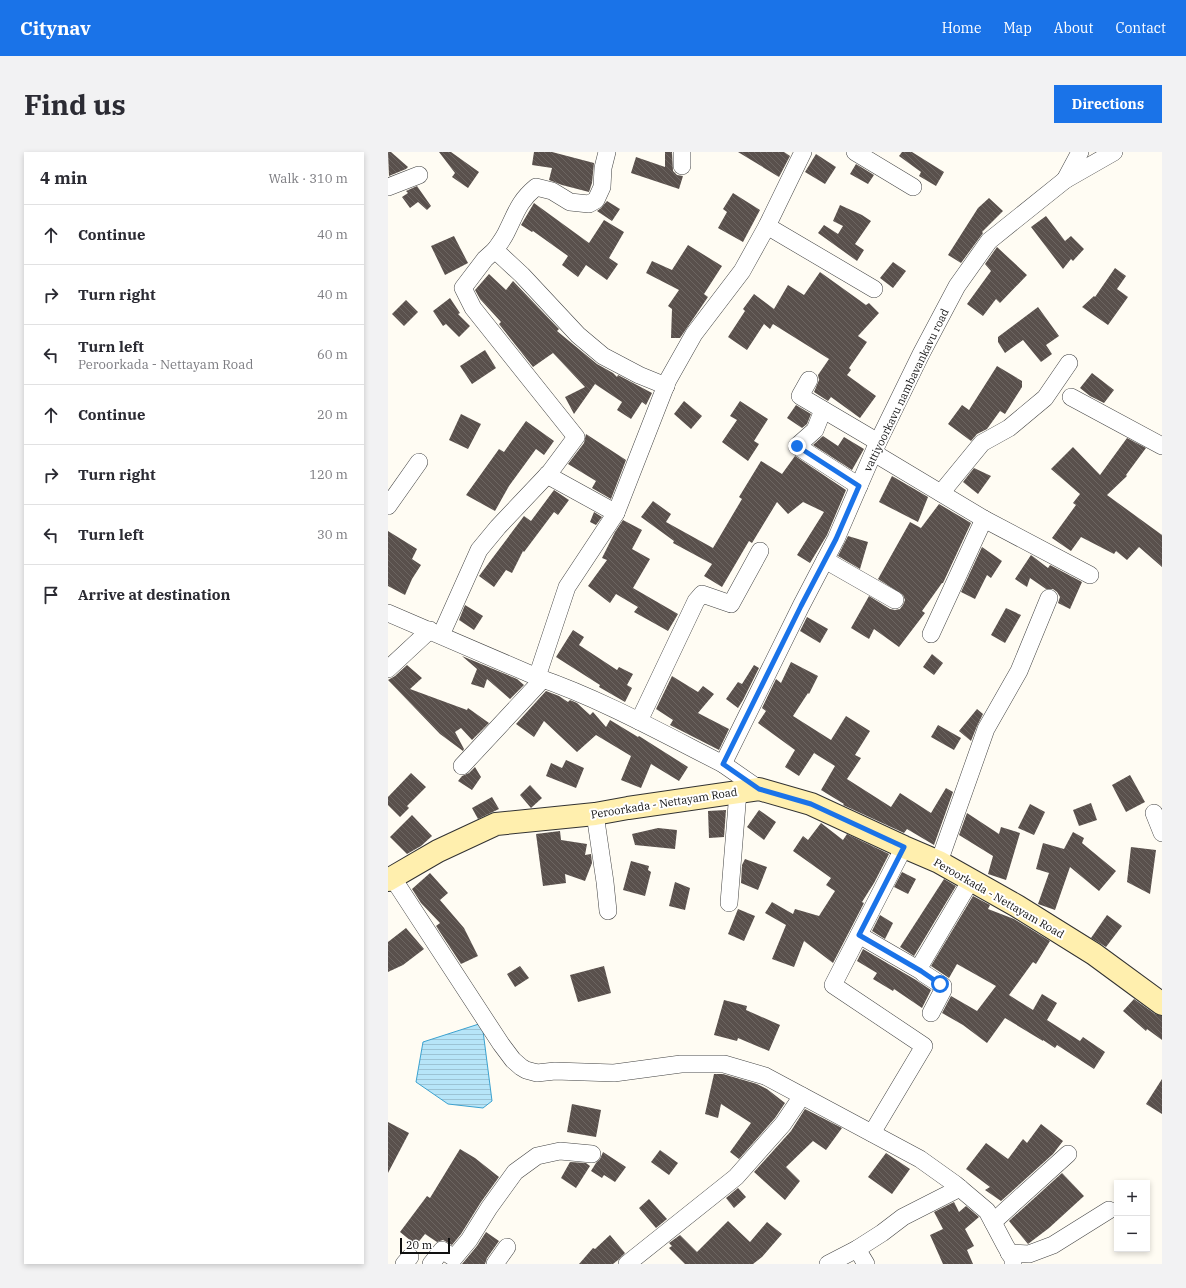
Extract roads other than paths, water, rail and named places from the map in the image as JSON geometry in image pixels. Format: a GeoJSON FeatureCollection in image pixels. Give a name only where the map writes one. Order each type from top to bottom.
{"type":"FeatureCollection","features":[{"type":"Feature","properties":{"kind":"street"},"geometry":{"type":"LineString","coordinates":[[388,670],[435,633],[479,550],[498,527],[547,475],[576,437],[473,308],[463,288],[495,250],[507,232],[514,214],[526,196],[536,187],[552,191],[570,202],[589,204],[596,200],[602,187],[607,152]]}},
{"type":"Feature","properties":{"kind":"street"},"geometry":{"type":"LineString","coordinates":[[855,152],[913,187]]}},
{"type":"Feature","properties":{"kind":"street","name":"vattiyoorkavu nambavankavu road"},"geometry":{"type":"LineString","coordinates":[[1065,180],[1080,152]]}},
{"type":"Feature","properties":{"kind":"street","name":"vattiyoorkavu nambavankavu road"},"geometry":{"type":"LineString","coordinates":[[723,764],[801,606],[836,539],[876,447],[921,354],[957,286],[989,241],[1065,180],[1114,152]]}},
{"type":"Feature","properties":{"kind":"street"},"geometry":{"type":"LineString","coordinates":[[462,766],[540,678],[567,586],[616,513],[666,386],[694,334],[742,271],[767,226],[801,153]]}},
{"type":"Feature","properties":{"kind":"street"},"geometry":{"type":"LineString","coordinates":[[388,187],[419,175]]}},
{"type":"Feature","properties":{"kind":"street"},"geometry":{"type":"LineString","coordinates":[[767,226],[874,289]]}},
{"type":"Feature","properties":{"kind":"street"},"geometry":{"type":"LineString","coordinates":[[495,250],[522,275],[578,335],[603,356],[639,375],[666,386]]}},
{"type":"Feature","properties":{"kind":"street"},"geometry":{"type":"LineString","coordinates":[[941,493],[982,443],[1010,428],[1045,398],[1069,363]]}},
{"type":"Feature","properties":{"kind":"street"},"geometry":{"type":"LineString","coordinates":[[809,380],[800,396],[823,410],[941,493],[984,519],[1090,575]]}},
{"type":"Feature","properties":{"kind":"street"},"geometry":{"type":"LineString","coordinates":[[1071,397],[1162,446]]}},
{"type":"Feature","properties":{"kind":"street"},"geometry":{"type":"LineString","coordinates":[[823,410],[815,430],[797,446],[859,486]]}},
{"type":"Feature","properties":{"kind":"street"},"geometry":{"type":"LineString","coordinates":[[388,506],[419,462]]}},
{"type":"Feature","properties":{"kind":"street"},"geometry":{"type":"LineString","coordinates":[[547,475],[616,513]]}},
{"type":"Feature","properties":{"kind":"street"},"geometry":{"type":"LineString","coordinates":[[931,634],[984,519]]}},
{"type":"Feature","properties":{"kind":"street"},"geometry":{"type":"LineString","coordinates":[[639,721],[696,601],[702,594],[731,604],[760,551]]}},
{"type":"Feature","properties":{"kind":"street"},"geometry":{"type":"LineString","coordinates":[[825,560],[895,600]]}},
{"type":"Feature","properties":{"kind":"street"},"geometry":{"type":"LineString","coordinates":[[939,862],[986,729],[1019,671],[1049,598]]}},
{"type":"Feature","properties":{"kind":"street"},"geometry":{"type":"LineString","coordinates":[[388,614],[639,721],[723,764],[759,789]]}},
{"type":"Feature","properties":{"kind":"street","name":"Peroorkada - Nettayam Road"},"geometry":{"type":"LineString","coordinates":[[390,878],[438,851],[496,824],[595,814],[759,789],[811,804],[939,862],[1017,906],[1094,954],[1162,1004]]}},
{"type":"Feature","properties":{"kind":"street"},"geometry":{"type":"LineString","coordinates":[[730,903],[738,792]]}},
{"type":"Feature","properties":{"kind":"street"},"geometry":{"type":"LineString","coordinates":[[1154,813],[1162,833]]}},
{"type":"Feature","properties":{"kind":"street"},"geometry":{"type":"LineString","coordinates":[[595,814],[608,911]]}},
{"type":"Feature","properties":{"kind":"street"},"geometry":{"type":"LineString","coordinates":[[872,1133],[924,1046],[833,985],[904,847]]}},
{"type":"Feature","properties":{"kind":"street"},"geometry":{"type":"LineString","coordinates":[[390,878],[498,1039],[513,1060],[526,1070],[537,1072],[555,1071],[614,1073],[681,1064],[724,1064],[765,1076],[920,1159],[960,1188],[986,1211],[1011,1258],[1029,1254],[1053,1245],[1109,1210]]}},
{"type":"Feature","properties":{"kind":"street"},"geometry":{"type":"LineString","coordinates":[[921,971],[921,964],[971,880]]}},
{"type":"Feature","properties":{"kind":"street"},"geometry":{"type":"LineString","coordinates":[[859,935],[921,971],[943,986],[943,990],[931,1013]]}},
{"type":"Feature","properties":{"kind":"street"},"geometry":{"type":"LineString","coordinates":[[627,1264],[736,1177],[783,1124],[802,1096]]}},
{"type":"Feature","properties":{"kind":"street"},"geometry":{"type":"LineString","coordinates":[[431,1264],[442,1250],[454,1258],[469,1240],[515,1172],[537,1156],[560,1151],[592,1154]]}},
{"type":"Feature","properties":{"kind":"street"},"geometry":{"type":"LineString","coordinates":[[993,1222],[1068,1154]]}},
{"type":"Feature","properties":{"kind":"street"},"geometry":{"type":"LineString","coordinates":[[828,1264],[857,1249],[903,1217],[960,1188]]}},
{"type":"Feature","properties":{"kind":"street"},"geometry":{"type":"LineString","coordinates":[[496,1264],[507,1247]]}},
{"type":"Feature","properties":{"kind":"street"},"geometry":{"type":"LineString","coordinates":[[857,1249],[866,1264]]}},
{"type":"Feature","properties":{"kind":"water"},"geometry":{"type":"Polygon","coordinates":[[[482,1023],[492,1101],[483,1108],[448,1104],[416,1082],[423,1042],[482,1023]]]}}]}
